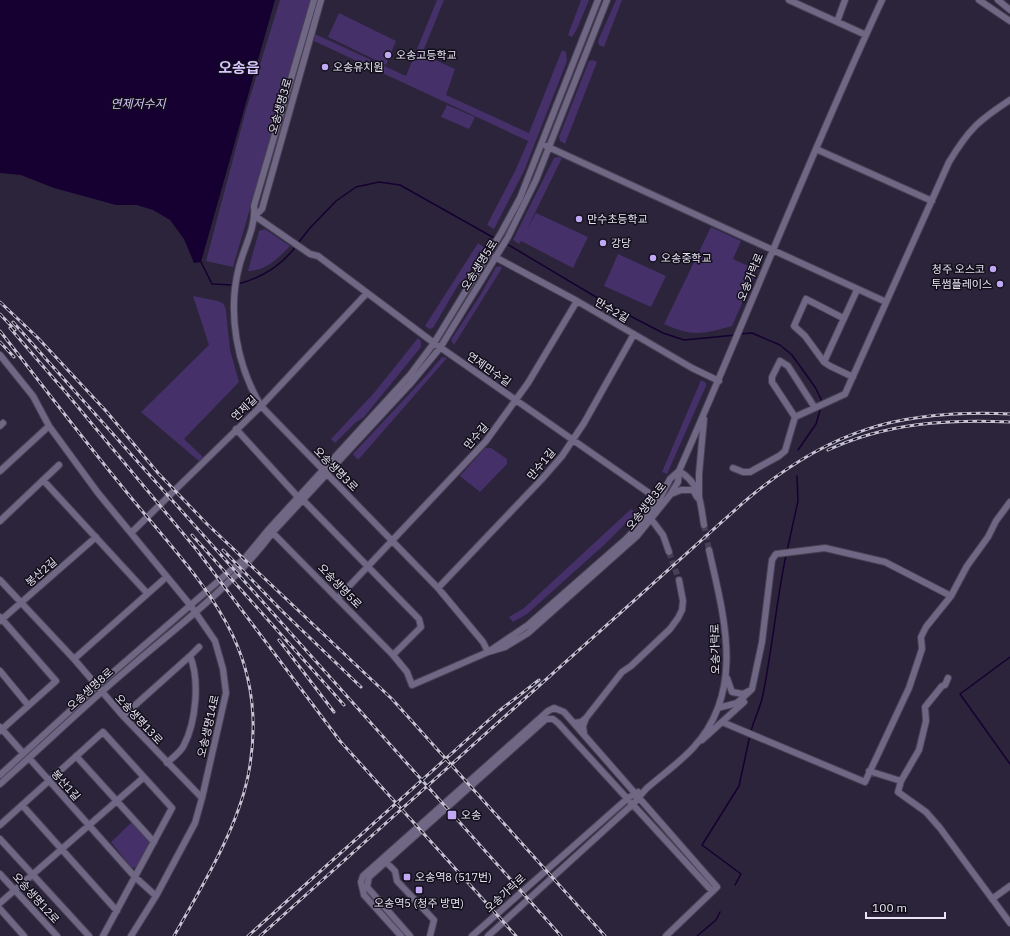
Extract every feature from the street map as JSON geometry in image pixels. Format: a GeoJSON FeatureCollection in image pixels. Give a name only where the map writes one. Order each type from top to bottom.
{"type":"FeatureCollection","features":[{"type":"Feature","properties":{"kind":"street","name":"오송생명3로"},"geometry":{"type":"LineString","coordinates":[[314,0],[254,206],[255,216],[238,267],[234,295],[234,319],[247,380],[260,406],[393,540],[438,588],[483,642],[488,652]]}},
{"type":"Feature","properties":{"kind":"street","name":"오송생명3로"},"geometry":{"type":"LineString","coordinates":[[255,216],[262,209],[321,0]]}},
{"type":"Feature","properties":{"kind":"street","name":"오송생명5로"},"geometry":{"type":"LineString","coordinates":[[488,652],[412,685],[406,672],[393,655],[271,530],[412,384],[440,348],[508,236],[536,180],[545,146],[598,0]]}},
{"type":"Feature","properties":{"kind":"street","name":"오송생명5로"},"geometry":{"type":"LineString","coordinates":[[325,473],[352,437],[390,398],[434,343],[501,233],[545,146],[607,0]]}},
{"type":"Feature","properties":{"kind":"street"},"geometry":{"type":"LineString","coordinates":[[789,0],[866,35]]}},
{"type":"Feature","properties":{"kind":"street"},"geometry":{"type":"LineString","coordinates":[[837,22],[845,0]]}},
{"type":"Feature","properties":{"kind":"street","name":"오송가락로"},"geometry":{"type":"LineString","coordinates":[[679,471],[733,348],[772,251],[882,0]]}},
{"type":"Feature","properties":{"kind":"street"},"geometry":{"type":"LineString","coordinates":[[979,0],[1010,21]]}},
{"type":"Feature","properties":{"kind":"street"},"geometry":{"type":"LineString","coordinates":[[998,0],[1010,10]]}},
{"type":"Feature","properties":{"kind":"street"},"geometry":{"type":"LineString","coordinates":[[733,468],[743,472],[750,472],[779,456],[785,451],[795,417],[846,394],[949,162],[964,137],[986,116],[1010,100]]}},
{"type":"Feature","properties":{"kind":"street"},"geometry":{"type":"LineString","coordinates":[[545,146],[886,302]]}},
{"type":"Feature","properties":{"kind":"street"},"geometry":{"type":"LineString","coordinates":[[816,149],[932,201]]}},
{"type":"Feature","properties":{"kind":"street","name":"연제만수길"},"geometry":{"type":"LineString","coordinates":[[255,216],[310,254],[318,256],[440,348],[659,500]]}},
{"type":"Feature","properties":{"kind":"street","name":"만수2길"},"geometry":{"type":"LineString","coordinates":[[495,257],[577,301],[719,381]]}},
{"type":"Feature","properties":{"kind":"street"},"geometry":{"type":"LineString","coordinates":[[824,362],[857,290]]}},
{"type":"Feature","properties":{"kind":"street","name":"연제길"},"geometry":{"type":"LineString","coordinates":[[132,532],[260,406],[367,293]]}},
{"type":"Feature","properties":{"kind":"street"},"geometry":{"type":"LineString","coordinates":[[843,318],[806,299],[794,326],[805,336],[824,362],[853,376]]}},
{"type":"Feature","properties":{"kind":"street","name":"만수길"},"geometry":{"type":"LineString","coordinates":[[338,598],[486,441],[517,401],[577,301]]}},
{"type":"Feature","properties":{"kind":"street","name":"만수1길"},"geometry":{"type":"LineString","coordinates":[[438,588],[541,480],[572,441],[634,334]]}},
{"type":"Feature","properties":{"kind":"street"},"geometry":{"type":"LineString","coordinates":[[0,355],[33,396],[49,426],[0,472]]}},
{"type":"Feature","properties":{"kind":"street"},"geometry":{"type":"LineString","coordinates":[[795,417],[772,382],[772,377],[780,361],[788,366],[816,407]]}},
{"type":"Feature","properties":{"kind":"street"},"geometry":{"type":"LineString","coordinates":[[699,499],[700,458],[705,411]]}},
{"type":"Feature","properties":{"kind":"street","name":"오송생명14로"},"geometry":{"type":"LineString","coordinates":[[49,426],[98,493],[132,532],[193,608],[216,641],[223,669],[226,694],[195,823],[156,896],[131,936]]}},
{"type":"Feature","properties":{"kind":"street"},"geometry":{"type":"LineString","coordinates":[[236,429],[300,499],[419,619],[421,626],[393,655]]}},
{"type":"Feature","properties":{"kind":"street"},"geometry":{"type":"LineString","coordinates":[[0,521],[59,465]]}},
{"type":"Feature","properties":{"kind":"street","name":"오송생명3로"},"geometry":{"type":"LineString","coordinates":[[488,652],[505,648],[528,634],[637,536],[670,495],[678,482],[679,471]]}},
{"type":"Feature","properties":{"kind":"street","name":"오송생명3로"},"geometry":{"type":"LineString","coordinates":[[488,652],[528,625],[626,539],[659,500],[670,479],[679,471]]}},
{"type":"Feature","properties":{"kind":"street"},"geometry":{"type":"LineString","coordinates":[[679,471],[689,476],[696,485],[704,525]]}},
{"type":"Feature","properties":{"kind":"street"},"geometry":{"type":"LineString","coordinates":[[43,480],[147,593]]}},
{"type":"Feature","properties":{"kind":"street"},"geometry":{"type":"LineString","coordinates":[[670,495],[686,489],[693,490],[699,499]]}},
{"type":"Feature","properties":{"kind":"street"},"geometry":{"type":"LineString","coordinates":[[722,722],[864,782],[909,688],[922,649],[921,638],[926,627],[951,596],[967,566],[988,537],[996,521],[1010,502]]}},
{"type":"Feature","properties":{"kind":"street"},"geometry":{"type":"LineString","coordinates":[[651,519],[664,536],[669,552]]}},
{"type":"Feature","properties":{"kind":"street","name":"오송생명8로"},"geometry":{"type":"LineString","coordinates":[[0,775],[23,753],[259,550],[271,530]]}},
{"type":"Feature","properties":{"kind":"street","name":"봉산2길"},"geometry":{"type":"LineString","coordinates":[[1,619],[96,537]]}},
{"type":"Feature","properties":{"kind":"street"},"geometry":{"type":"LineString","coordinates":[[693,748],[744,702],[752,690],[762,642],[772,560],[776,554],[825,548],[885,562],[951,596]]}},
{"type":"Feature","properties":{"kind":"street","name":"오송가락로"},"geometry":{"type":"LineString","coordinates":[[472,936],[628,798],[638,795],[644,791],[693,748],[712,720],[718,708],[726,675],[725,620],[709,550]]}},
{"type":"Feature","properties":{"kind":"street","name":"오송생명13로"},"geometry":{"type":"LineString","coordinates":[[0,580],[74,659],[123,716],[202,798]]}},
{"type":"Feature","properties":{"kind":"street"},"geometry":{"type":"LineString","coordinates":[[74,659],[163,580]]}},
{"type":"Feature","properties":{"kind":"street"},"geometry":{"type":"LineString","coordinates":[[574,722],[581,722],[586,718],[622,672],[632,666],[670,629],[682,610],[683,601],[679,580]]}},
{"type":"Feature","properties":{"kind":"street"},"geometry":{"type":"LineString","coordinates":[[1,619],[56,681],[1,730],[23,753]]}},
{"type":"Feature","properties":{"kind":"street"},"geometry":{"type":"LineString","coordinates":[[123,716],[199,647]]}},
{"type":"Feature","properties":{"kind":"street"},"geometry":{"type":"LineString","coordinates":[[167,763],[184,746],[190,728],[196,691],[195,668],[190,656]]}},
{"type":"Feature","properties":{"kind":"street"},"geometry":{"type":"LineString","coordinates":[[0,671],[28,705]]}},
{"type":"Feature","properties":{"kind":"street"},"geometry":{"type":"LineString","coordinates":[[726,675],[732,692],[743,694],[752,690]]}},
{"type":"Feature","properties":{"kind":"street"},"geometry":{"type":"LineString","coordinates":[[948,678],[945,685],[942,686],[925,707],[926,721],[919,750],[901,781],[898,792],[926,812],[940,828],[1010,923]]}},
{"type":"Feature","properties":{"kind":"street","name":"오송생명8로"},"geometry":{"type":"LineString","coordinates":[[0,784],[29,758],[99,689]]}},
{"type":"Feature","properties":{"kind":"street"},"geometry":{"type":"LineString","coordinates":[[718,708],[737,703],[752,690]]}},
{"type":"Feature","properties":{"kind":"street"},"geometry":{"type":"LineString","coordinates":[[410,936],[367,887],[369,877],[384,860],[548,711],[554,708],[560,709],[574,722],[717,887],[666,936]]}},
{"type":"Feature","properties":{"kind":"street"},"geometry":{"type":"LineString","coordinates":[[584,734],[583,726],[586,718]]}},
{"type":"Feature","properties":{"kind":"street"},"geometry":{"type":"LineString","coordinates":[[401,936],[371,904],[361,889],[361,882],[364,876],[546,720],[553,719],[558,722],[712,891]]}},
{"type":"Feature","properties":{"kind":"street"},"geometry":{"type":"LineString","coordinates":[[0,825],[103,732],[172,808],[103,936]]}},
{"type":"Feature","properties":{"kind":"street"},"geometry":{"type":"LineString","coordinates":[[76,756],[154,842]]}},
{"type":"Feature","properties":{"kind":"street","name":"봉산1길"},"geometry":{"type":"LineString","coordinates":[[29,758],[135,877],[156,896]]}},
{"type":"Feature","properties":{"kind":"street"},"geometry":{"type":"LineString","coordinates":[[869,771],[901,781]]}},
{"type":"Feature","properties":{"kind":"street"},"geometry":{"type":"LineString","coordinates":[[0,903],[144,778]]}},
{"type":"Feature","properties":{"kind":"street","name":"오송가락로"},"geometry":{"type":"LineString","coordinates":[[488,936],[633,804],[638,795]]}},
{"type":"Feature","properties":{"kind":"street"},"geometry":{"type":"LineString","coordinates":[[22,806],[117,911]]}},
{"type":"Feature","properties":{"kind":"street"},"geometry":{"type":"LineString","coordinates":[[0,838],[89,936]]}},
{"type":"Feature","properties":{"kind":"street"},"geometry":{"type":"LineString","coordinates":[[384,860],[395,871],[397,881],[434,920],[430,936]]}},
{"type":"Feature","properties":{"kind":"street","name":"오송생명12로"},"geometry":{"type":"LineString","coordinates":[[0,874],[57,936]]}},
{"type":"Feature","properties":{"kind":"street"},"geometry":{"type":"LineString","coordinates":[[992,900],[1010,886]]}},
{"type":"Feature","properties":{"kind":"street"},"geometry":{"type":"LineString","coordinates":[[0,909],[24,936]]}},
{"type":"Feature","properties":{"kind":"shaded area"},"geometry":{"type":"Polygon","coordinates":[[[280,0],[311,0],[233,267],[206,261],[246,110],[280,0]]]}},
{"type":"Feature","properties":{"kind":"shaded area"},"geometry":{"type":"Polygon","coordinates":[[[437,0],[444,0],[422,54],[455,69],[446,95],[529,133],[562,50],[566,52],[567,61],[524,171],[494,229],[487,225],[516,169],[528,141],[314,41],[315,34],[406,76],[437,0]]]}},
{"type":"Feature","properties":{"kind":"shaded area"},"geometry":{"type":"Polygon","coordinates":[[[581,0],[589,0],[577,29],[572,37],[568,35],[581,0]]]}},
{"type":"Feature","properties":{"kind":"shaded area"},"geometry":{"type":"Polygon","coordinates":[[[616,0],[622,0],[604,47],[599,45],[598,41],[616,0]]]}},
{"type":"Feature","properties":{"kind":"shaded area"},"geometry":{"type":"Polygon","coordinates":[[[339,13],[396,41],[386,65],[328,37],[339,13]]]}},
{"type":"Feature","properties":{"kind":"shaded area"},"geometry":{"type":"Polygon","coordinates":[[[592,60],[597,62],[565,144],[560,141],[559,137],[589,61],[592,60]]]}},
{"type":"Feature","properties":{"kind":"shaded area"},"geometry":{"type":"Polygon","coordinates":[[[447,105],[475,117],[469,129],[441,117],[447,105]]]}},
{"type":"Feature","properties":{"kind":"shaded area"},"geometry":{"type":"Polygon","coordinates":[[[554,158],[562,158],[527,229],[536,213],[588,237],[573,268],[521,241],[519,244],[513,240],[554,158]]]}},
{"type":"Feature","properties":{"kind":"shaded area"},"geometry":{"type":"Polygon","coordinates":[[[711,227],[741,241],[733,259],[757,270],[732,326],[698,333],[682,331],[664,324],[711,227]]]}},
{"type":"Feature","properties":{"kind":"shaded area"},"geometry":{"type":"Polygon","coordinates":[[[265,229],[290,246],[266,266],[260,269],[248,271],[259,231],[265,229]]]}},
{"type":"Feature","properties":{"kind":"shaded area"},"geometry":{"type":"Polygon","coordinates":[[[478,243],[484,247],[466,277],[458,285],[433,328],[429,329],[425,326],[478,243]]]}},
{"type":"Feature","properties":{"kind":"shaded area"},"geometry":{"type":"Polygon","coordinates":[[[618,254],[666,276],[651,307],[604,286],[618,254]]]}},
{"type":"Feature","properties":{"kind":"shaded area"},"geometry":{"type":"Polygon","coordinates":[[[500,266],[502,268],[454,345],[451,340],[481,294],[496,267],[500,266]]]}},
{"type":"Feature","properties":{"kind":"shaded area"},"geometry":{"type":"Polygon","coordinates":[[[193,296],[218,301],[224,304],[230,350],[239,382],[184,439],[203,457],[199,461],[141,412],[209,345],[193,296]]]}},
{"type":"Feature","properties":{"kind":"shaded area"},"geometry":{"type":"Polygon","coordinates":[[[418,338],[421,341],[421,347],[364,417],[355,423],[335,443],[331,439],[374,393],[418,338]]]}},
{"type":"Feature","properties":{"kind":"shaded area"},"geometry":{"type":"Polygon","coordinates":[[[442,357],[447,358],[358,460],[353,454],[442,357]]]}},
{"type":"Feature","properties":{"kind":"shaded area"},"geometry":{"type":"Polygon","coordinates":[[[701,380],[706,383],[706,386],[667,474],[662,472],[701,380]]]}},
{"type":"Feature","properties":{"kind":"shaded area"},"geometry":{"type":"Polygon","coordinates":[[[485,448],[491,448],[507,459],[507,464],[480,492],[460,476],[485,448]]]}},
{"type":"Feature","properties":{"kind":"shaded area"},"geometry":{"type":"Polygon","coordinates":[[[631,509],[636,513],[604,545],[527,614],[513,622],[509,617],[524,608],[631,509]]]}},
{"type":"Feature","properties":{"kind":"shaded area"},"geometry":{"type":"Polygon","coordinates":[[[132,822],[149,842],[138,867],[132,868],[111,842],[132,822]]]}},
{"type":"Feature","properties":{"kind":"water","name":"연제저수지"},"geometry":{"type":"Polygon","coordinates":[[[0,0],[275,0],[201,262],[194,263],[184,239],[170,220],[153,210],[137,205],[116,205],[54,188],[21,175],[0,173],[0,0]]]}},
{"type":"Feature","properties":{"kind":"waterway"},"geometry":{"type":"LineString","coordinates":[[298,243],[336,201],[356,187],[379,182],[400,185],[496,239]]}},
{"type":"Feature","properties":{"kind":"waterway"},"geometry":{"type":"LineString","coordinates":[[507,244],[611,306],[663,333],[684,340],[736,335]]}},
{"type":"Feature","properties":{"kind":"waterway"},"geometry":{"type":"LineString","coordinates":[[238,284],[255,278],[278,265],[296,246]]}},
{"type":"Feature","properties":{"kind":"waterway"},"geometry":{"type":"LineString","coordinates":[[201,262],[212,284],[233,285]]}},
{"type":"Feature","properties":{"kind":"waterway"},"geometry":{"type":"LineString","coordinates":[[739,334],[752,333],[780,345],[792,355],[815,387],[821,399],[821,403]]}},
{"type":"Feature","properties":{"kind":"waterway"},"geometry":{"type":"LineString","coordinates":[[798,450],[816,424],[821,407]]}},
{"type":"Feature","properties":{"kind":"waterway"},"geometry":{"type":"LineString","coordinates":[[787,551],[798,501],[797,476]]}},
{"type":"Feature","properties":{"kind":"waterway"},"geometry":{"type":"LineString","coordinates":[[751,731],[762,699],[786,555]]}},
{"type":"Feature","properties":{"kind":"waterway"},"geometry":{"type":"LineString","coordinates":[[1010,657],[960,694],[1010,764]]}},
{"type":"Feature","properties":{"kind":"waterway"},"geometry":{"type":"LineString","coordinates":[[735,885],[741,874],[702,845],[739,786],[750,735]]}},
{"type":"Feature","properties":{"kind":"waterway"},"geometry":{"type":"LineString","coordinates":[[697,936],[716,920],[720,912]]}},
{"type":"Feature","properties":{"kind":"tunnel"},"geometry":{"type":"LineString","coordinates":[[704,525],[709,550]]}},
{"type":"Feature","properties":{"kind":"tunnel"},"geometry":{"type":"LineString","coordinates":[[669,552],[679,580]]}},
{"type":"Feature","properties":{"kind":"railway"},"geometry":{"type":"LineString","coordinates":[[0,302],[38,338],[106,411],[158,473],[207,524],[392,699],[605,936]]}},
{"type":"Feature","properties":{"kind":"railway"},"geometry":{"type":"LineString","coordinates":[[0,314],[15,330]]}},
{"type":"Feature","properties":{"kind":"railway"},"geometry":{"type":"LineString","coordinates":[[13,322],[561,936]]}},
{"type":"Feature","properties":{"kind":"railway"},"geometry":{"type":"LineString","coordinates":[[10,328],[61,387]]}},
{"type":"Feature","properties":{"kind":"railway"},"geometry":{"type":"LineString","coordinates":[[0,331],[120,484],[200,582],[222,615],[239,650],[250,687],[253,729],[248,776],[243,796],[227,838],[174,936]]}},
{"type":"Feature","properties":{"kind":"railway"},"geometry":{"type":"LineString","coordinates":[[0,342],[14,357]]}},
{"type":"Feature","properties":{"kind":"railway"},"geometry":{"type":"LineString","coordinates":[[58,383],[196,549],[340,741],[516,936]]}},
{"type":"Feature","properties":{"kind":"railway"},"geometry":{"type":"LineString","coordinates":[[260,936],[744,502],[775,477],[806,457],[836,441],[867,429],[900,421],[934,416],[970,413],[1010,414]]}},
{"type":"Feature","properties":{"kind":"railway"},"geometry":{"type":"LineString","coordinates":[[828,450],[850,441],[894,428],[940,422],[1010,422]]}},
{"type":"Feature","properties":{"kind":"railway"},"geometry":{"type":"LineString","coordinates":[[192,535],[344,705]]}},
{"type":"Feature","properties":{"kind":"railway"},"geometry":{"type":"LineString","coordinates":[[223,550],[282,611],[361,687]]}},
{"type":"Feature","properties":{"kind":"railway"},"geometry":{"type":"LineString","coordinates":[[279,640],[334,712]]}},
{"type":"Feature","properties":{"kind":"railway"},"geometry":{"type":"LineString","coordinates":[[248,936],[499,711],[539,680]]}},
{"type":"Feature","properties":{"kind":"place","name":"오송고등학교"},"geometry":{"type":"Point","coordinates":[388,55]}},
{"type":"Feature","properties":{"kind":"place","name":"오송유치원"},"geometry":{"type":"Point","coordinates":[325,67]}},
{"type":"Feature","properties":{"kind":"place","name":"만수초등학교"},"geometry":{"type":"Point","coordinates":[579,219]}},
{"type":"Feature","properties":{"kind":"place","name":"강당"},"geometry":{"type":"Point","coordinates":[603,243]}},
{"type":"Feature","properties":{"kind":"place","name":"오송중학교"},"geometry":{"type":"Point","coordinates":[653,258]}},
{"type":"Feature","properties":{"kind":"place","name":"청주 오스코"},"geometry":{"type":"Point","coordinates":[993,269]}},
{"type":"Feature","properties":{"kind":"place","name":"투썸플레이스"},"geometry":{"type":"Point","coordinates":[1000,284]}},
{"type":"Feature","properties":{"kind":"place","name":"오송"},"geometry":{"type":"Point","coordinates":[452,815]}},
{"type":"Feature","properties":{"kind":"place","name":"오송역8 (517번)"},"geometry":{"type":"Point","coordinates":[407,877]}},
{"type":"Feature","properties":{"kind":"place","name":"오송역5 (청주 방면)"},"geometry":{"type":"Point","coordinates":[419,890]}},
{"type":"Feature","properties":{"kind":"district","name":"오송읍"},"geometry":{"type":"Point","coordinates":[239,67]}}]}
